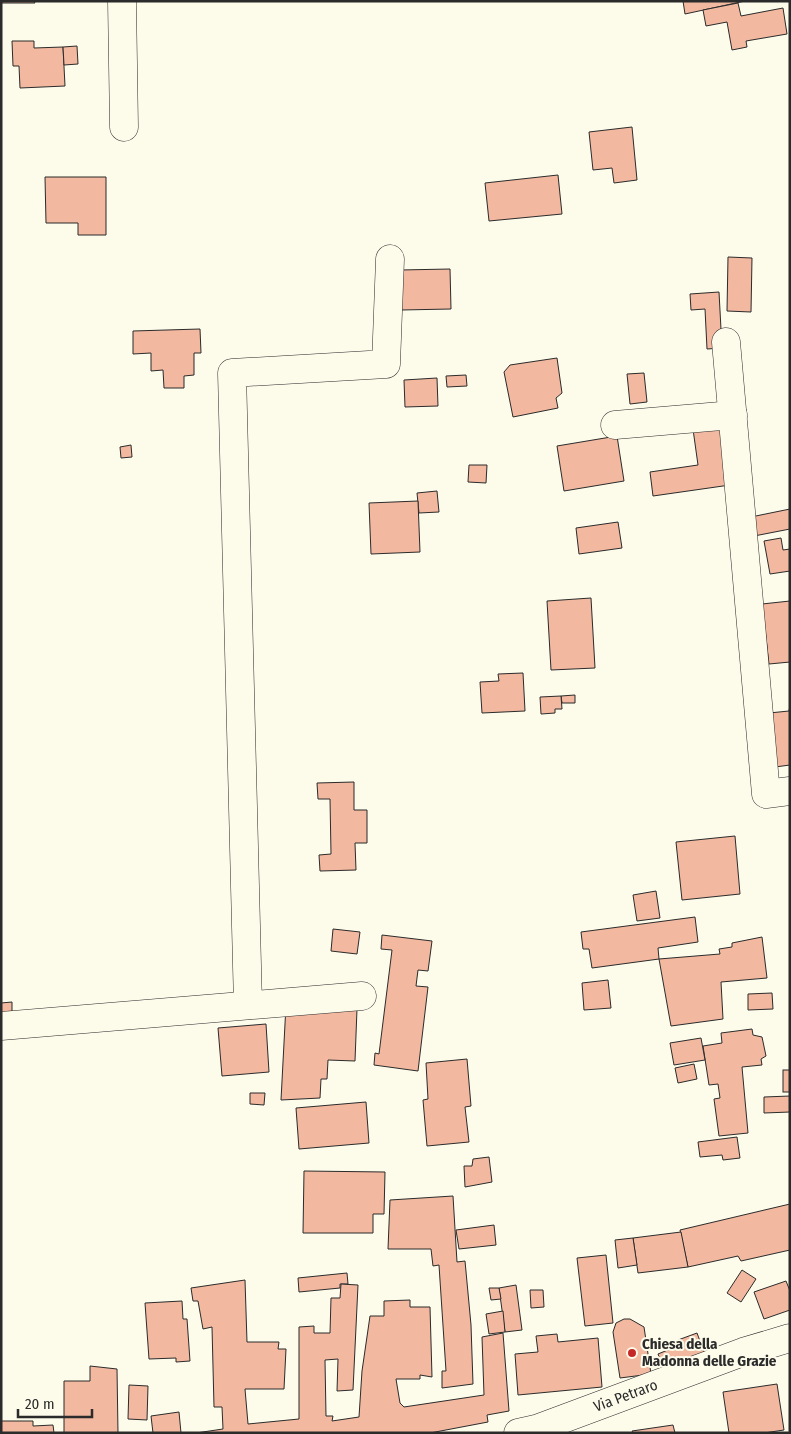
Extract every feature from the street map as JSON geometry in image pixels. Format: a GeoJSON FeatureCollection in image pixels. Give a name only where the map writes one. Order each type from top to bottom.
{"type":"FeatureCollection","features":[{"type":"Feature","properties":{"kind":"street"},"geometry":{"type":"LineString","coordinates":[[122,1],[124,127]]}},
{"type":"Feature","properties":{"kind":"street"},"geometry":{"type":"LineString","coordinates":[[248,1005],[232,373],[386,364],[390,259]]}},
{"type":"Feature","properties":{"kind":"street"},"geometry":{"type":"LineString","coordinates":[[726,342],[766,794],[790,791]]}},
{"type":"Feature","properties":{"kind":"street"},"geometry":{"type":"LineString","coordinates":[[615,425],[733,415]]}},
{"type":"Feature","properties":{"kind":"street"},"geometry":{"type":"LineString","coordinates":[[1,1026],[362,996]]}},
{"type":"Feature","properties":{"kind":"street","name":"Via Petraro"},"geometry":{"type":"LineString","coordinates":[[518,1433],[536,1429],[744,1352],[790,1338]]}},
{"type":"Feature","properties":{"kind":"building"},"geometry":{"type":"Polygon","coordinates":[[[2,1],[34,1],[35,3],[2,3],[2,1]]]}},
{"type":"Feature","properties":{"kind":"building"},"geometry":{"type":"Polygon","coordinates":[[[683,1],[745,1],[685,14],[683,1]]]}},
{"type":"Feature","properties":{"kind":"building"},"geometry":{"type":"Polygon","coordinates":[[[738,3],[741,16],[783,8],[787,34],[746,41],[747,47],[732,50],[727,22],[706,26],[703,10],[738,3]]]}},
{"type":"Feature","properties":{"kind":"building"},"geometry":{"type":"Polygon","coordinates":[[[12,41],[34,41],[34,48],[63,47],[65,86],[20,88],[19,66],[13,66],[12,41]]]}},
{"type":"Feature","properties":{"kind":"building"},"geometry":{"type":"Polygon","coordinates":[[[77,46],[78,64],[64,65],[63,47],[77,46]]]}},
{"type":"Feature","properties":{"kind":"building"},"geometry":{"type":"Polygon","coordinates":[[[632,127],[637,180],[614,183],[612,168],[593,170],[589,132],[632,127]]]}},
{"type":"Feature","properties":{"kind":"building"},"geometry":{"type":"Polygon","coordinates":[[[558,175],[562,214],[489,221],[485,183],[558,175]]]}},
{"type":"Feature","properties":{"kind":"building"},"geometry":{"type":"Polygon","coordinates":[[[45,177],[106,177],[106,235],[78,235],[78,223],[46,223],[45,177]]]}},
{"type":"Feature","properties":{"kind":"building"},"geometry":{"type":"Polygon","coordinates":[[[728,257],[752,258],[751,312],[727,311],[728,257]]]}},
{"type":"Feature","properties":{"kind":"building"},"geometry":{"type":"Polygon","coordinates":[[[450,269],[451,309],[401,310],[400,270],[450,269]]]}},
{"type":"Feature","properties":{"kind":"building"},"geometry":{"type":"Polygon","coordinates":[[[719,292],[722,348],[707,349],[705,309],[691,310],[690,294],[719,292]]]}},
{"type":"Feature","properties":{"kind":"building"},"geometry":{"type":"Polygon","coordinates":[[[200,329],[201,353],[194,353],[194,375],[184,376],[184,388],[164,388],[163,370],[151,371],[151,353],[133,354],[133,331],[200,329]]]}},
{"type":"Feature","properties":{"kind":"building"},"geometry":{"type":"Polygon","coordinates":[[[557,358],[562,393],[556,398],[558,408],[513,417],[504,372],[510,365],[557,358]]]}},
{"type":"Feature","properties":{"kind":"building"},"geometry":{"type":"Polygon","coordinates":[[[644,373],[647,402],[630,404],[627,374],[644,373]]]}},
{"type":"Feature","properties":{"kind":"building"},"geometry":{"type":"Polygon","coordinates":[[[466,375],[467,386],[447,387],[446,376],[466,375]]]}},
{"type":"Feature","properties":{"kind":"building"},"geometry":{"type":"Polygon","coordinates":[[[437,378],[438,406],[405,407],[404,380],[437,378]]]}},
{"type":"Feature","properties":{"kind":"building"},"geometry":{"type":"Polygon","coordinates":[[[721,418],[730,485],[653,496],[650,472],[698,465],[692,422],[721,418]]]}},
{"type":"Feature","properties":{"kind":"building"},"geometry":{"type":"Polygon","coordinates":[[[617,436],[624,481],[564,491],[557,446],[617,436]]]}},
{"type":"Feature","properties":{"kind":"building"},"geometry":{"type":"Polygon","coordinates":[[[131,445],[132,457],[121,458],[120,447],[131,445]]]}},
{"type":"Feature","properties":{"kind":"building"},"geometry":{"type":"Polygon","coordinates":[[[469,465],[487,465],[486,483],[468,482],[469,465]]]}},
{"type":"Feature","properties":{"kind":"building"},"geometry":{"type":"Polygon","coordinates":[[[437,491],[439,512],[419,513],[417,493],[437,491]]]}},
{"type":"Feature","properties":{"kind":"building"},"geometry":{"type":"Polygon","coordinates":[[[418,501],[420,552],[371,554],[369,503],[418,501]]]}},
{"type":"Feature","properties":{"kind":"building"},"geometry":{"type":"Polygon","coordinates":[[[790,509],[790,529],[749,537],[746,518],[790,509]]]}},
{"type":"Feature","properties":{"kind":"building"},"geometry":{"type":"Polygon","coordinates":[[[618,522],[622,548],[579,554],[576,528],[618,522]]]}},
{"type":"Feature","properties":{"kind":"building"},"geometry":{"type":"Polygon","coordinates":[[[781,538],[783,550],[790,549],[790,571],[770,574],[764,541],[781,538]]]}},
{"type":"Feature","properties":{"kind":"building"},"geometry":{"type":"Polygon","coordinates":[[[591,598],[595,668],[551,670],[547,601],[591,598]]]}},
{"type":"Feature","properties":{"kind":"building"},"geometry":{"type":"Polygon","coordinates":[[[790,601],[790,662],[769,664],[762,604],[790,601]]]}},
{"type":"Feature","properties":{"kind":"building"},"geometry":{"type":"Polygon","coordinates":[[[523,673],[525,711],[482,713],[480,682],[499,681],[498,674],[523,673]]]}},
{"type":"Feature","properties":{"kind":"building"},"geometry":{"type":"Polygon","coordinates":[[[575,695],[575,703],[562,703],[561,696],[575,695]]]}},
{"type":"Feature","properties":{"kind":"building"},"geometry":{"type":"Polygon","coordinates":[[[561,696],[562,709],[555,709],[555,713],[541,714],[540,697],[561,696]]]}},
{"type":"Feature","properties":{"kind":"building"},"geometry":{"type":"Polygon","coordinates":[[[790,705],[790,765],[775,767],[769,713],[789,711],[790,705]]]}},
{"type":"Feature","properties":{"kind":"building"},"geometry":{"type":"Polygon","coordinates":[[[354,782],[354,810],[367,810],[367,843],[355,843],[356,870],[320,871],[319,855],[331,854],[330,799],[318,799],[317,783],[354,782]]]}},
{"type":"Feature","properties":{"kind":"building"},"geometry":{"type":"Polygon","coordinates":[[[735,836],[740,894],[682,900],[676,842],[735,836]]]}},
{"type":"Feature","properties":{"kind":"building"},"geometry":{"type":"Polygon","coordinates":[[[656,891],[660,918],[637,921],[633,895],[656,891]]]}},
{"type":"Feature","properties":{"kind":"building"},"geometry":{"type":"Polygon","coordinates":[[[695,917],[698,942],[658,948],[659,959],[592,968],[589,949],[583,949],[581,932],[695,917]]]}},
{"type":"Feature","properties":{"kind":"building"},"geometry":{"type":"Polygon","coordinates":[[[333,929],[360,932],[357,954],[331,951],[333,929]]]}},
{"type":"Feature","properties":{"kind":"building"},"geometry":{"type":"Polygon","coordinates":[[[382,935],[432,941],[428,971],[418,970],[416,986],[428,987],[418,1071],[374,1065],[375,1053],[379,1054],[392,950],[381,949],[382,935]]]}},
{"type":"Feature","properties":{"kind":"building"},"geometry":{"type":"Polygon","coordinates":[[[762,937],[767,978],[721,982],[723,1019],[671,1026],[659,959],[720,954],[719,949],[732,947],[732,943],[762,937]]]}},
{"type":"Feature","properties":{"kind":"building"},"geometry":{"type":"Polygon","coordinates":[[[608,980],[611,1008],[584,1010],[582,983],[608,980]]]}},
{"type":"Feature","properties":{"kind":"building"},"geometry":{"type":"Polygon","coordinates":[[[772,993],[773,1009],[748,1010],[748,994],[772,993]]]}},
{"type":"Feature","properties":{"kind":"building"},"geometry":{"type":"Polygon","coordinates":[[[12,1002],[12,1016],[1,1016],[1,1003],[12,1002]]]}},
{"type":"Feature","properties":{"kind":"building"},"geometry":{"type":"Polygon","coordinates":[[[286,1005],[357,1009],[355,1061],[328,1060],[327,1079],[321,1079],[320,1098],[281,1100],[286,1005]]]}},
{"type":"Feature","properties":{"kind":"building"},"geometry":{"type":"Polygon","coordinates":[[[266,1024],[269,1072],[222,1076],[218,1028],[266,1024]]]}},
{"type":"Feature","properties":{"kind":"building"},"geometry":{"type":"Polygon","coordinates":[[[752,1029],[753,1035],[762,1037],[766,1056],[761,1059],[762,1065],[742,1067],[748,1133],[719,1136],[714,1099],[720,1098],[718,1084],[709,1085],[703,1046],[722,1043],[721,1033],[752,1029]]]}},
{"type":"Feature","properties":{"kind":"building"},"geometry":{"type":"Polygon","coordinates":[[[701,1038],[705,1060],[674,1065],[670,1043],[701,1038]]]}},
{"type":"Feature","properties":{"kind":"building"},"geometry":{"type":"Polygon","coordinates":[[[467,1059],[471,1106],[465,1107],[469,1142],[427,1146],[423,1100],[428,1099],[426,1063],[467,1059]]]}},
{"type":"Feature","properties":{"kind":"building"},"geometry":{"type":"Polygon","coordinates":[[[694,1064],[697,1079],[678,1083],[675,1068],[694,1064]]]}},
{"type":"Feature","properties":{"kind":"building"},"geometry":{"type":"Polygon","coordinates":[[[783,1070],[790,1070],[790,1092],[783,1092],[783,1070]]]}},
{"type":"Feature","properties":{"kind":"building"},"geometry":{"type":"Polygon","coordinates":[[[250,1093],[265,1093],[264,1105],[250,1104],[250,1093]]]}},
{"type":"Feature","properties":{"kind":"building"},"geometry":{"type":"Polygon","coordinates":[[[790,1096],[790,1112],[764,1113],[764,1097],[790,1096]]]}},
{"type":"Feature","properties":{"kind":"building"},"geometry":{"type":"Polygon","coordinates":[[[366,1102],[369,1143],[299,1149],[296,1108],[366,1102]]]}},
{"type":"Feature","properties":{"kind":"building"},"geometry":{"type":"Polygon","coordinates":[[[737,1137],[740,1158],[723,1160],[722,1155],[700,1157],[698,1142],[737,1137]]]}},
{"type":"Feature","properties":{"kind":"building"},"geometry":{"type":"Polygon","coordinates":[[[489,1157],[492,1182],[465,1187],[464,1166],[472,1166],[473,1159],[489,1157]]]}},
{"type":"Feature","properties":{"kind":"building"},"geometry":{"type":"Polygon","coordinates":[[[304,1171],[385,1172],[384,1214],[373,1214],[373,1233],[303,1233],[304,1171]]]}},
{"type":"Feature","properties":{"kind":"building"},"geometry":{"type":"Polygon","coordinates":[[[453,1196],[457,1262],[465,1261],[471,1325],[473,1384],[442,1388],[442,1371],[446,1371],[439,1265],[433,1266],[431,1249],[388,1249],[390,1200],[453,1196]]]}},
{"type":"Feature","properties":{"kind":"building"},"geometry":{"type":"Polygon","coordinates":[[[790,1204],[790,1250],[741,1261],[738,1256],[688,1267],[680,1230],[790,1204]]]}},
{"type":"Feature","properties":{"kind":"building"},"geometry":{"type":"Polygon","coordinates":[[[494,1225],[496,1245],[459,1249],[456,1230],[494,1225]]]}},
{"type":"Feature","properties":{"kind":"building"},"geometry":{"type":"Polygon","coordinates":[[[681,1232],[688,1267],[638,1273],[633,1238],[681,1232]]]}},
{"type":"Feature","properties":{"kind":"building"},"geometry":{"type":"Polygon","coordinates":[[[633,1238],[637,1265],[618,1268],[615,1240],[633,1238]]]}},
{"type":"Feature","properties":{"kind":"building"},"geometry":{"type":"Polygon","coordinates":[[[606,1255],[613,1323],[585,1326],[577,1258],[606,1255]]]}},
{"type":"Feature","properties":{"kind":"building"},"geometry":{"type":"Polygon","coordinates":[[[742,1270],[756,1279],[741,1302],[727,1293],[742,1270]]]}},
{"type":"Feature","properties":{"kind":"building"},"geometry":{"type":"Polygon","coordinates":[[[347,1273],[348,1284],[340,1284],[340,1288],[299,1292],[298,1278],[347,1273]]]}},
{"type":"Feature","properties":{"kind":"building"},"geometry":{"type":"Polygon","coordinates":[[[245,1280],[247,1342],[279,1342],[278,1349],[286,1349],[284,1389],[245,1389],[248,1424],[299,1419],[299,1327],[314,1326],[314,1333],[330,1333],[331,1298],[340,1298],[341,1284],[358,1285],[353,1390],[337,1391],[338,1359],[325,1360],[326,1416],[333,1416],[332,1421],[359,1417],[362,1371],[370,1316],[384,1316],[384,1301],[410,1300],[410,1307],[430,1307],[432,1377],[420,1375],[420,1379],[396,1379],[400,1403],[404,1407],[484,1395],[482,1337],[503,1333],[509,1411],[487,1415],[488,1422],[430,1433],[196,1433],[223,1429],[222,1407],[214,1407],[212,1327],[203,1329],[198,1301],[193,1301],[191,1288],[245,1280]]]}},
{"type":"Feature","properties":{"kind":"building"},"geometry":{"type":"Polygon","coordinates":[[[786,1281],[790,1291],[790,1310],[764,1319],[754,1292],[786,1281]]]}},
{"type":"Feature","properties":{"kind":"building"},"geometry":{"type":"Polygon","coordinates":[[[516,1285],[522,1330],[505,1332],[499,1288],[516,1285]]]}},
{"type":"Feature","properties":{"kind":"building"},"geometry":{"type":"Polygon","coordinates":[[[489,1288],[499,1288],[501,1299],[491,1300],[489,1288]]]}},
{"type":"Feature","properties":{"kind":"building"},"geometry":{"type":"Polygon","coordinates":[[[530,1290],[543,1290],[544,1307],[531,1308],[530,1290]]]}},
{"type":"Feature","properties":{"kind":"building"},"geometry":{"type":"Polygon","coordinates":[[[182,1301],[183,1319],[187,1319],[190,1361],[176,1362],[176,1358],[149,1359],[145,1303],[182,1301]]]}},
{"type":"Feature","properties":{"kind":"building"},"geometry":{"type":"Polygon","coordinates":[[[503,1311],[505,1332],[489,1334],[486,1314],[503,1311]]]}},
{"type":"Feature","properties":{"kind":"building","name":"Chiesa della Madonna delle Grazie"},"geometry":{"type":"Polygon","coordinates":[[[624,1319],[630,1319],[644,1327],[651,1374],[620,1378],[613,1332],[616,1323],[624,1319]]]}},
{"type":"Feature","properties":{"kind":"building"},"geometry":{"type":"Polygon","coordinates":[[[697,1333],[707,1360],[666,1375],[658,1354],[680,1345],[678,1340],[697,1333]]]}},
{"type":"Feature","properties":{"kind":"building"},"geometry":{"type":"Polygon","coordinates":[[[557,1334],[558,1342],[598,1338],[602,1387],[518,1395],[515,1354],[538,1352],[536,1336],[557,1334]]]}},
{"type":"Feature","properties":{"kind":"building"},"geometry":{"type":"Polygon","coordinates":[[[90,1366],[117,1369],[118,1433],[64,1433],[64,1381],[90,1381],[90,1366]]]}},
{"type":"Feature","properties":{"kind":"building"},"geometry":{"type":"Polygon","coordinates":[[[777,1384],[784,1430],[764,1433],[729,1433],[723,1392],[777,1384]]]}},
{"type":"Feature","properties":{"kind":"building"},"geometry":{"type":"Polygon","coordinates":[[[129,1385],[148,1386],[147,1420],[128,1419],[129,1385]]]}},
{"type":"Feature","properties":{"kind":"building"},"geometry":{"type":"Polygon","coordinates":[[[179,1412],[181,1433],[153,1433],[151,1416],[179,1412]]]}},
{"type":"Feature","properties":{"kind":"building"},"geometry":{"type":"Polygon","coordinates":[[[1,1421],[33,1421],[33,1426],[53,1425],[54,1433],[1,1433],[1,1421]]]}},
{"type":"Feature","properties":{"kind":"building"},"geometry":{"type":"Polygon","coordinates":[[[673,1425],[675,1433],[633,1433],[632,1431],[673,1425]]]}},
{"type":"Feature","properties":{"kind":"place","name":"Chiesa della Madonna delle Grazie"},"geometry":{"type":"Point","coordinates":[632,1353]}}]}
